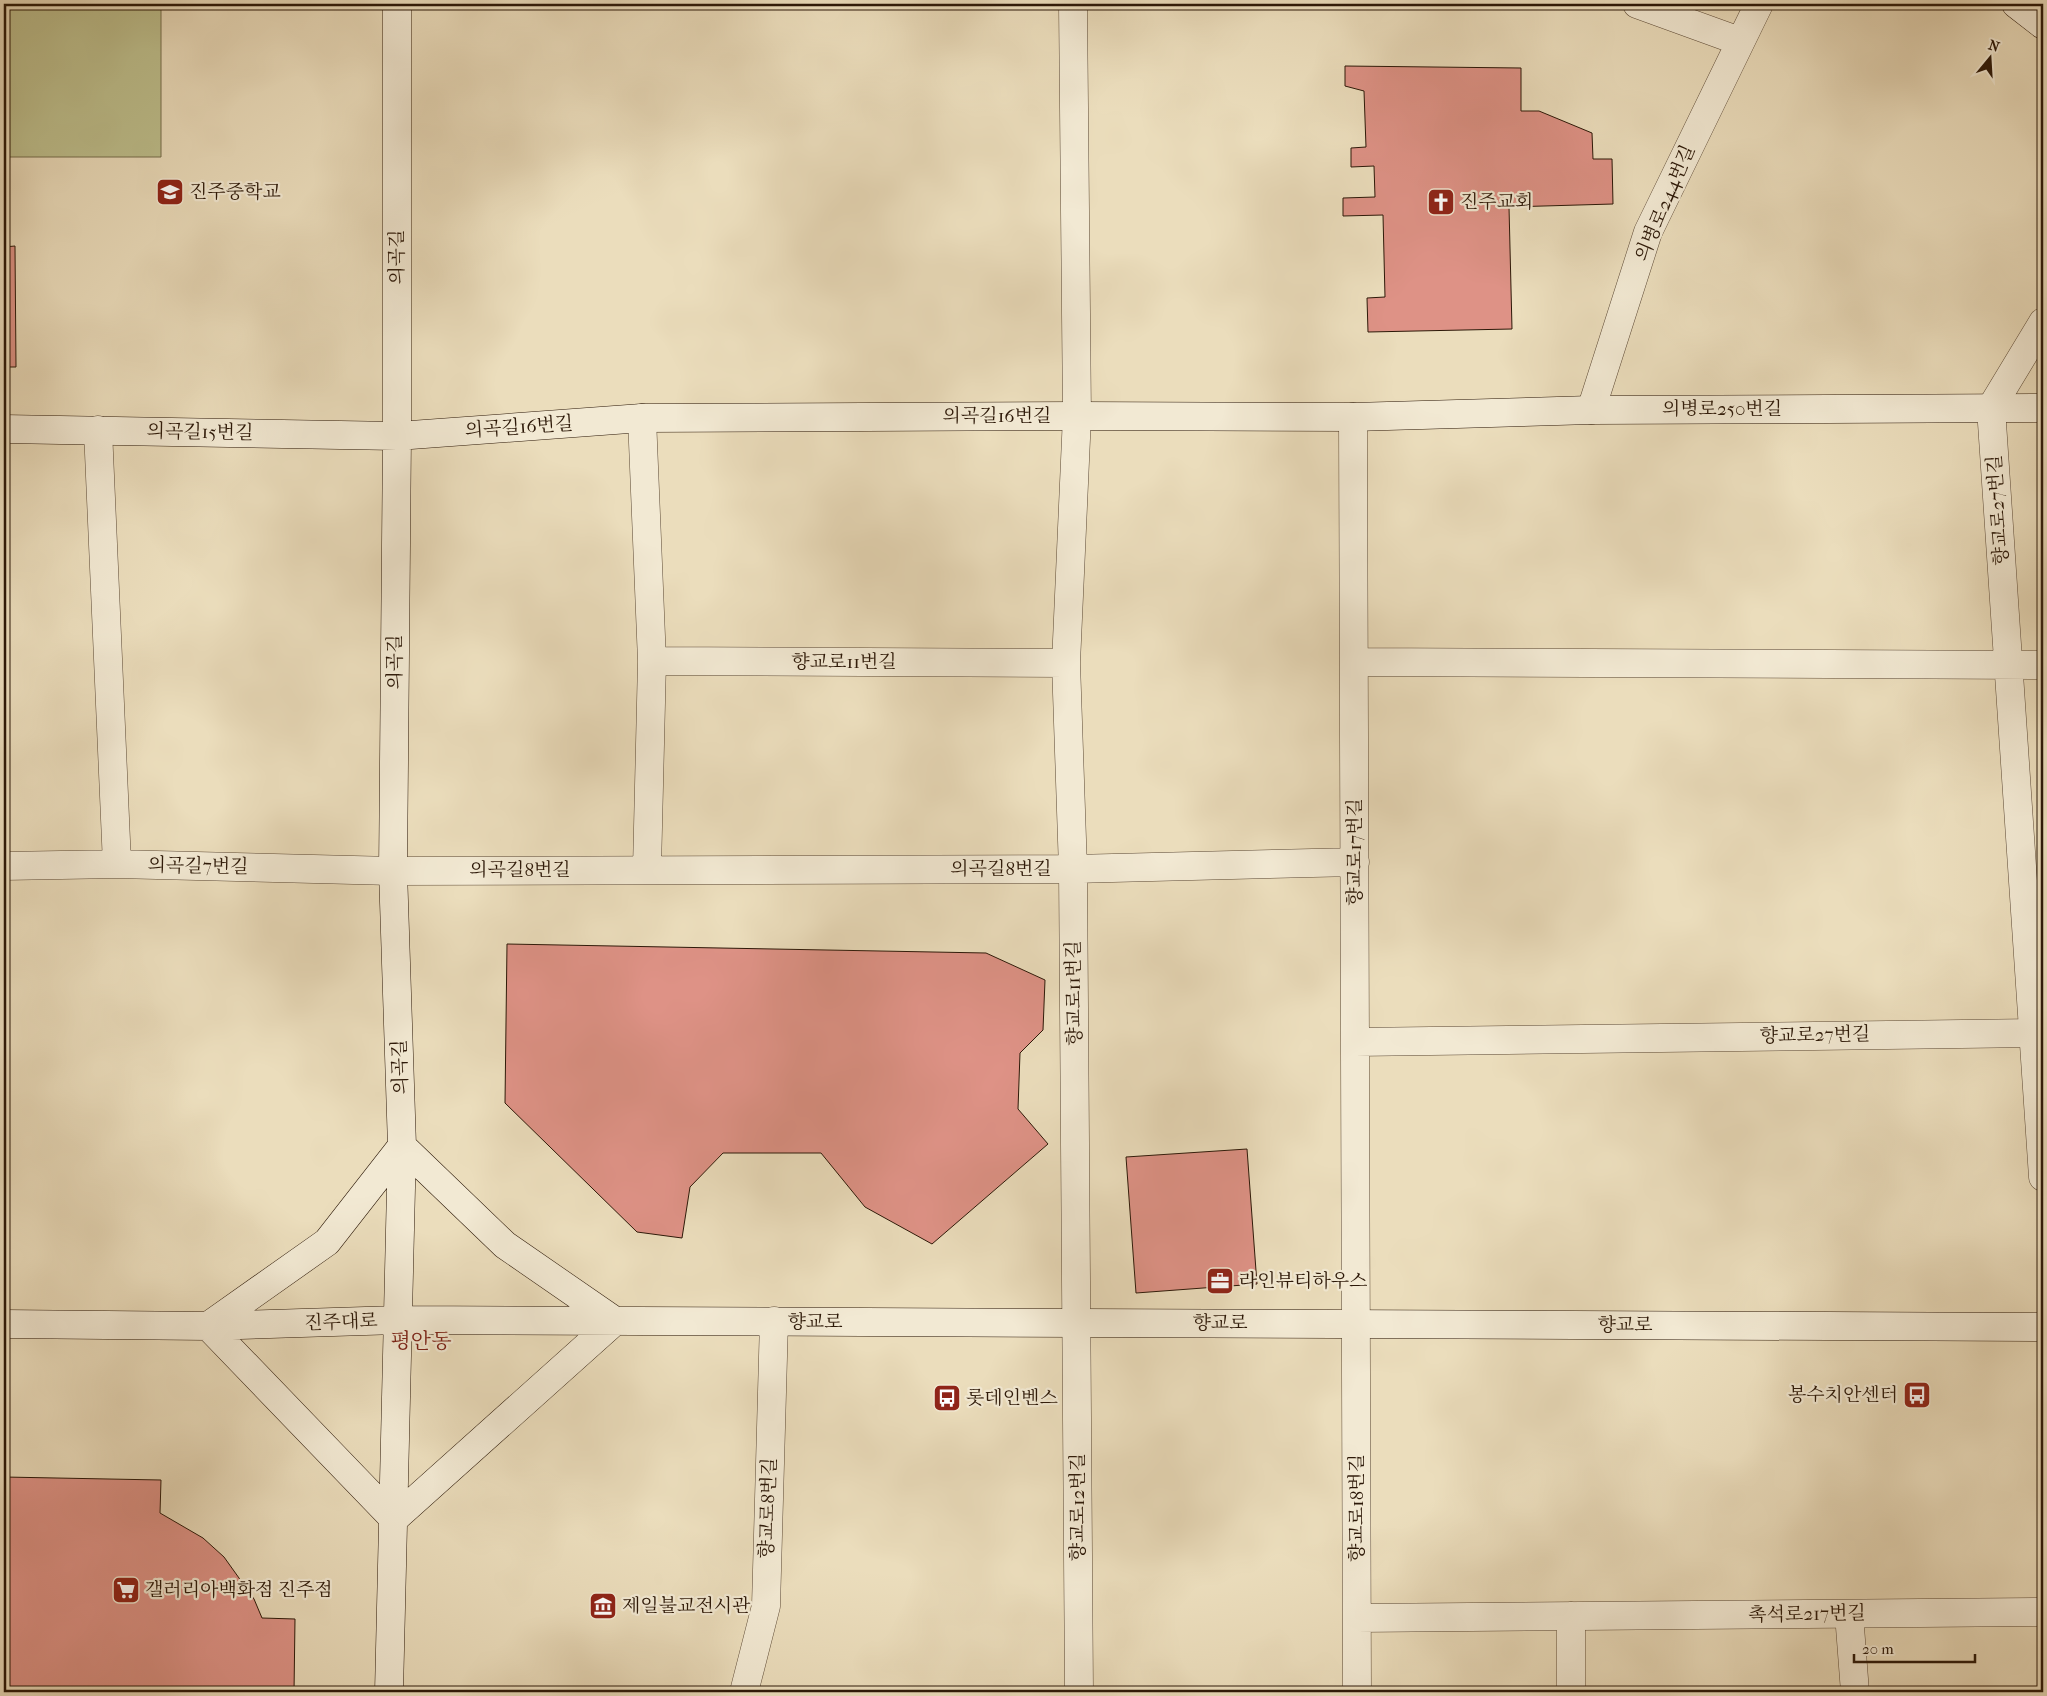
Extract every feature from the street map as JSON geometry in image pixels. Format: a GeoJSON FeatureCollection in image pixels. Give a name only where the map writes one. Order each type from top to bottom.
{"type":"FeatureCollection","features":[{"type":"Feature","properties":{"kind":"street","name":"의곡길"},"geometry":{"type":"LineString","coordinates":[[397,4],[393,871],[402,1146],[397,1320]]}},
{"type":"Feature","properties":{"kind":"street","name":"향교로11번길"},"geometry":{"type":"LineString","coordinates":[[1073,4],[1077,416],[1066,664],[1073,869],[1077,1323]]}},
{"type":"Feature","properties":{"kind":"street"},"geometry":{"type":"LineString","coordinates":[[1638,4],[1739,41]]}},
{"type":"Feature","properties":{"kind":"street","name":"의병로244번길"},"geometry":{"type":"LineString","coordinates":[[1591,410],[1648,232],[1739,41],[1759,4]]}},
{"type":"Feature","properties":{"kind":"street"},"geometry":{"type":"LineString","coordinates":[[2016,4],[2043,25]]}},
{"type":"Feature","properties":{"kind":"street"},"geometry":{"type":"LineString","coordinates":[[1991,408],[2043,322]]}},
{"type":"Feature","properties":{"kind":"street"},"geometry":{"type":"LineString","coordinates":[[1991,408],[2043,408]]}},
{"type":"Feature","properties":{"kind":"street","name":"의병로250번길"},"geometry":{"type":"LineString","coordinates":[[1353,418],[1591,410],[1991,408]]}},
{"type":"Feature","properties":{"kind":"street","name":"향교로27번길"},"geometry":{"type":"LineString","coordinates":[[1991,408],[2038,1033],[2043,1177]]}},
{"type":"Feature","properties":{"kind":"street","name":"의곡길16번길"},"geometry":{"type":"LineString","coordinates":[[396,436],[642,418],[1077,416],[1353,418]]}},
{"type":"Feature","properties":{"kind":"street"},"geometry":{"type":"LineString","coordinates":[[642,418],[652,661],[647,869]]}},
{"type":"Feature","properties":{"kind":"street","name":"향교로17번길"},"geometry":{"type":"LineString","coordinates":[[1353,418],[1357,1324]]}},
{"type":"Feature","properties":{"kind":"street","name":"의곡길15번길"},"geometry":{"type":"LineString","coordinates":[[4,429],[396,436]]}},
{"type":"Feature","properties":{"kind":"street"},"geometry":{"type":"LineString","coordinates":[[98,430],[117,864]]}},
{"type":"Feature","properties":{"kind":"street","name":"향교로11번길"},"geometry":{"type":"LineString","coordinates":[[652,661],[1066,664]]}},
{"type":"Feature","properties":{"kind":"street"},"geometry":{"type":"LineString","coordinates":[[1354,662],[2043,665]]}},
{"type":"Feature","properties":{"kind":"street","name":"의곡길8번길"},"geometry":{"type":"LineString","coordinates":[[393,871],[1073,869],[1355,862]]}},
{"type":"Feature","properties":{"kind":"street","name":"의곡길7번길"},"geometry":{"type":"LineString","coordinates":[[4,866],[117,864],[393,871]]}},
{"type":"Feature","properties":{"kind":"street","name":"향교로27번길"},"geometry":{"type":"LineString","coordinates":[[1355,1042],[2038,1033]]}},
{"type":"Feature","properties":{"kind":"street"},"geometry":{"type":"LineString","coordinates":[[402,1146],[505,1245],[615,1321],[394,1519],[208,1326],[327,1242],[402,1146]]}},
{"type":"Feature","properties":{"kind":"street","name":"향교로"},"geometry":{"type":"LineString","coordinates":[[397,1320],[2043,1327]]}},
{"type":"Feature","properties":{"kind":"street","name":"진주대로"},"geometry":{"type":"LineString","coordinates":[[4,1324],[208,1326],[397,1320],[389,1692]]}},
{"type":"Feature","properties":{"kind":"street","name":"향교로8번길"},"geometry":{"type":"LineString","coordinates":[[744,1692],[766,1606],[774,1321]]}},
{"type":"Feature","properties":{"kind":"street","name":"향교로12번길"},"geometry":{"type":"LineString","coordinates":[[1077,1323],[1079,1692]]}},
{"type":"Feature","properties":{"kind":"street","name":"향교로18번길"},"geometry":{"type":"LineString","coordinates":[[1357,1324],[1357,1692]]}},
{"type":"Feature","properties":{"kind":"street","name":"촉석로217번길"},"geometry":{"type":"LineString","coordinates":[[1357,1618],[2043,1612]]}},
{"type":"Feature","properties":{"kind":"street"},"geometry":{"type":"LineString","coordinates":[[1850,1614],[1855,1692]]}},
{"type":"Feature","properties":{"kind":"street"},"geometry":{"type":"LineString","coordinates":[[1571,1616],[1571,1692]]}},
{"type":"Feature","properties":{"kind":"green space"},"geometry":{"type":"Polygon","coordinates":[[[4,4],[161,4],[161,157],[4,157],[4,4]]]}},
{"type":"Feature","properties":{"kind":"building"},"geometry":{"type":"Polygon","coordinates":[[[1345,66],[1521,68],[1521,111],[1539,111],[1592,133],[1593,159],[1612,159],[1613,204],[1509,207],[1512,329],[1368,332],[1367,298],[1385,297],[1383,215],[1343,216],[1343,198],[1375,197],[1374,166],[1351,167],[1351,148],[1366,147],[1364,91],[1345,86],[1345,66]]]}},
{"type":"Feature","properties":{"kind":"building"},"geometry":{"type":"Polygon","coordinates":[[[15,246],[16,367],[4,367],[4,247],[15,246]]]}},
{"type":"Feature","properties":{"kind":"building"},"geometry":{"type":"Polygon","coordinates":[[[507,944],[986,953],[1045,980],[1043,1030],[1020,1053],[1018,1109],[1048,1144],[932,1244],[865,1207],[821,1153],[723,1153],[690,1187],[682,1238],[637,1232],[505,1103],[507,944]]]}},
{"type":"Feature","properties":{"kind":"building"},"geometry":{"type":"Polygon","coordinates":[[[1247,1149],[1257,1284],[1136,1293],[1126,1157],[1247,1149]]]}},
{"type":"Feature","properties":{"kind":"building","name":"갤러리아백화점 진주점"},"geometry":{"type":"Polygon","coordinates":[[[4,1477],[161,1480],[160,1513],[203,1538],[224,1557],[254,1599],[262,1618],[295,1619],[294,1692],[4,1692],[4,1477]]]}},
{"type":"Feature","properties":{"kind":"place","name":"진주중학교"},"geometry":{"type":"Point","coordinates":[170,192]}},
{"type":"Feature","properties":{"kind":"place","name":"진주교회"},"geometry":{"type":"Point","coordinates":[1441,202]}},
{"type":"Feature","properties":{"kind":"place","name":"라인뷰티하우스"},"geometry":{"type":"Point","coordinates":[1220,1281]}},
{"type":"Feature","properties":{"kind":"place","name":"봉수치안센터"},"geometry":{"type":"Point","coordinates":[1917,1395]}},
{"type":"Feature","properties":{"kind":"place","name":"롯데인벤스"},"geometry":{"type":"Point","coordinates":[947,1398]}},
{"type":"Feature","properties":{"kind":"place","name":"갤러리아백화점 진주점"},"geometry":{"type":"Point","coordinates":[126,1590]}},
{"type":"Feature","properties":{"kind":"place","name":"제일불교전시관"},"geometry":{"type":"Point","coordinates":[603,1606]}},
{"type":"Feature","properties":{"kind":"district","name":"평안동"},"geometry":{"type":"Point","coordinates":[421,1341]}}]}
